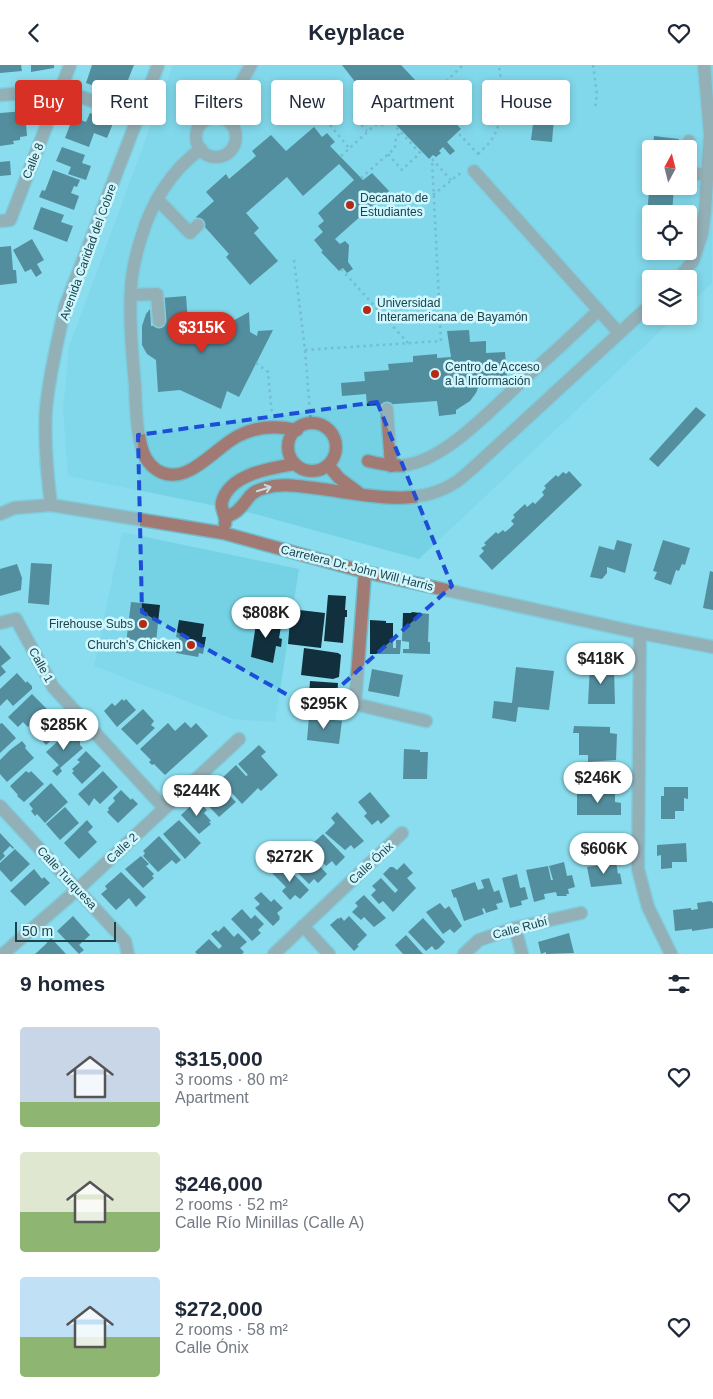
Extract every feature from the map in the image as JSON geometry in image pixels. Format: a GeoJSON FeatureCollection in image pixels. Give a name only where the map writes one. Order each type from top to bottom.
{"type":"FeatureCollection","features":[{"type":"Feature","properties":{"kind":"street","name":"Calle 8"},"geometry":{"type":"LineString","coordinates":[[65,80],[70,65]]}},
{"type":"Feature","properties":{"kind":"street","name":"Avenida Caridad del Cobre"},"geometry":{"type":"LineString","coordinates":[[153,80],[158,65]]}},
{"type":"Feature","properties":{"kind":"street"},"geometry":{"type":"LineString","coordinates":[[243,80],[251,65]]}},
{"type":"Feature","properties":{"kind":"street"},"geometry":{"type":"LineString","coordinates":[[686,270],[693,261],[702,234],[708,175],[710,135],[704,65]]}},
{"type":"Feature","properties":{"kind":"street"},"geometry":{"type":"LineString","coordinates":[[0,95],[15,94]]}},
{"type":"Feature","properties":{"kind":"street","name":"Calle 8"},"geometry":{"type":"LineString","coordinates":[[0,221],[10,220],[48,125]]}},
{"type":"Feature","properties":{"kind":"street","name":"Avenida Caridad del Cobre"},"geometry":{"type":"LineString","coordinates":[[51,505],[47,468],[46,409],[65,307],[136,125]]}},
{"type":"Feature","properties":{"kind":"street"},"geometry":{"type":"LineString","coordinates":[[201,125],[196,138],[201,149],[211,156],[218,157],[224,155],[236,142],[232,125]]}},
{"type":"Feature","properties":{"kind":"street"},"geometry":{"type":"LineString","coordinates":[[201,149],[190,157],[157,199],[140,239],[132,271],[130,319],[137,415],[142,451],[150,465],[164,474],[178,475],[202,463],[237,436],[249,431],[273,426],[296,430]]}},
{"type":"Feature","properties":{"kind":"street"},"geometry":{"type":"LineString","coordinates":[[468,174],[619,333]]}},
{"type":"Feature","properties":{"kind":"street"},"geometry":{"type":"LineString","coordinates":[[698,174],[708,175]]}},
{"type":"Feature","properties":{"kind":"street"},"geometry":{"type":"LineString","coordinates":[[157,199],[190,233],[198,225]]}},
{"type":"Feature","properties":{"kind":"street"},"geometry":{"type":"LineString","coordinates":[[131,295],[157,294],[158,321]]}},
{"type":"Feature","properties":{"kind":"street"},"geometry":{"type":"LineString","coordinates":[[368,461],[391,465],[405,465],[432,455],[454,441],[486,415],[598,311]]}},
{"type":"Feature","properties":{"kind":"street"},"geometry":{"type":"LineString","coordinates":[[226,517],[238,510],[250,495],[267,487],[299,486],[399,498],[433,493],[456,482],[642,312]]}},
{"type":"Feature","properties":{"kind":"street"},"geometry":{"type":"LineString","coordinates":[[387,409],[391,465]]}},
{"type":"Feature","properties":{"kind":"street"},"geometry":{"type":"LineString","coordinates":[[310,424],[324,426],[335,438],[336,455],[328,465],[318,471],[301,469],[294,464],[288,448],[289,440],[296,430],[299,427],[310,424]]}},
{"type":"Feature","properties":{"kind":"street"},"geometry":{"type":"LineString","coordinates":[[223,533],[226,517],[221,505],[222,499],[232,486],[240,479],[258,471],[294,464]]}},
{"type":"Feature","properties":{"kind":"street"},"geometry":{"type":"LineString","coordinates":[[328,465],[339,478],[361,494]]}},
{"type":"Feature","properties":{"kind":"street","name":"Carretera Dr. John Will Harris"},"geometry":{"type":"LineString","coordinates":[[0,514],[14,508],[51,505],[223,533],[366,572],[640,633],[713,647]]}},
{"type":"Feature","properties":{"kind":"street"},"geometry":{"type":"LineString","coordinates":[[366,572],[355,704],[426,721]]}},
{"type":"Feature","properties":{"kind":"street","name":"Calle 1"},"geometry":{"type":"LineString","coordinates":[[0,623],[16,619],[53,687],[164,808]]}},
{"type":"Feature","properties":{"kind":"street"},"geometry":{"type":"LineString","coordinates":[[640,633],[638,869],[648,907],[672,954]]}},
{"type":"Feature","properties":{"kind":"street","name":"Calle 2"},"geometry":{"type":"LineString","coordinates":[[3,954],[78,889],[239,739]]}},
{"type":"Feature","properties":{"kind":"street","name":"Calle Turquesa"},"geometry":{"type":"LineString","coordinates":[[0,806],[125,941],[128,954]]}},
{"type":"Feature","properties":{"kind":"street","name":"Calle Ónix"},"geometry":{"type":"LineString","coordinates":[[274,954],[402,833]]}},
{"type":"Feature","properties":{"kind":"street","name":"Calle Rubí"},"geometry":{"type":"LineString","coordinates":[[464,954],[479,940],[515,928],[581,913]]}},
{"type":"Feature","properties":{"kind":"street"},"geometry":{"type":"LineString","coordinates":[[303,926],[329,954]]}},
{"type":"Feature","properties":{"kind":"street"},"geometry":{"type":"LineString","coordinates":[[515,928],[522,954]]}},
{"type":"Feature","properties":{"kind":"path"},"geometry":{"type":"LineString","coordinates":[[448,80],[463,65]]}},
{"type":"Feature","properties":{"kind":"path"},"geometry":{"type":"LineString","coordinates":[[478,154],[490,142],[497,128],[501,102],[499,65]]}},
{"type":"Feature","properties":{"kind":"path"},"geometry":{"type":"LineString","coordinates":[[593,65],[597,94],[595,108]]}},
{"type":"Feature","properties":{"kind":"path"},"geometry":{"type":"LineString","coordinates":[[330,125],[349,148]]}},
{"type":"Feature","properties":{"kind":"path"},"geometry":{"type":"LineString","coordinates":[[362,125],[367,131]]}},
{"type":"Feature","properties":{"kind":"path"},"geometry":{"type":"LineString","coordinates":[[341,156],[375,125]]}},
{"type":"Feature","properties":{"kind":"path"},"geometry":{"type":"LineString","coordinates":[[388,154],[402,170],[420,153],[395,125]]}},
{"type":"Feature","properties":{"kind":"path"},"geometry":{"type":"LineString","coordinates":[[361,178],[395,147],[396,137],[401,132]]}},
{"type":"Feature","properties":{"kind":"path"},"geometry":{"type":"LineString","coordinates":[[460,134],[481,157]]}},
{"type":"Feature","properties":{"kind":"path"},"geometry":{"type":"LineString","coordinates":[[305,350],[441,341],[432,159],[451,180]]}},
{"type":"Feature","properties":{"kind":"path"},"geometry":{"type":"LineString","coordinates":[[433,195],[459,174],[468,174]]}},
{"type":"Feature","properties":{"kind":"path"},"geometry":{"type":"LineString","coordinates":[[294,260],[305,350],[310,424]]}},
{"type":"Feature","properties":{"kind":"path"},"geometry":{"type":"LineString","coordinates":[[341,269],[408,343]]}},
{"type":"Feature","properties":{"kind":"path"},"geometry":{"type":"LineString","coordinates":[[256,363],[268,372],[273,426]]}},
{"type":"Feature","properties":{"kind":"highlighted area"},"geometry":{"type":"Polygon","coordinates":[[[377,402],[452,586],[314,710],[142,612],[138,435],[377,402]]]}},
{"type":"Feature","properties":{"kind":"shaded area","name":"Universidad Interamericana de Bayamón"},"geometry":{"type":"Polygon","coordinates":[[[173,65],[713,65],[712,283],[697,297],[697,270],[642,270],[642,325],[666,325],[419,559],[251,513],[68,476],[63,409],[69,347],[151,125],[166,125],[166,84],[173,65]]]}},
{"type":"Feature","properties":{"kind":"shaded area"},"geometry":{"type":"Polygon","coordinates":[[[122,532],[299,569],[275,722],[233,719],[94,666],[122,532]]]}},
{"type":"Feature","properties":{"kind":"building"},"geometry":{"type":"Polygon","coordinates":[[[0,65],[21,65],[22,71],[0,73],[0,65]]]}},
{"type":"Feature","properties":{"kind":"building"},"geometry":{"type":"Polygon","coordinates":[[[31,65],[54,65],[54,68],[31,72],[31,65]]]}},
{"type":"Feature","properties":{"kind":"building"},"geometry":{"type":"Polygon","coordinates":[[[92,65],[134,65],[128,80],[92,80],[92,85],[86,83],[92,65]]]}},
{"type":"Feature","properties":{"kind":"building"},"geometry":{"type":"Polygon","coordinates":[[[342,65],[401,65],[415,80],[354,80],[342,65]]]}},
{"type":"Feature","properties":{"kind":"building"},"geometry":{"type":"Polygon","coordinates":[[[15,112],[15,125],[26,125],[27,136],[13,141],[14,144],[0,146],[0,113],[15,112]]]}},
{"type":"Feature","properties":{"kind":"building"},"geometry":{"type":"Polygon","coordinates":[[[90,113],[92,114],[92,125],[112,125],[107,138],[94,133],[89,147],[65,138],[70,125],[82,125],[82,120],[86,122],[90,113]]]}},
{"type":"Feature","properties":{"kind":"building"},"geometry":{"type":"Polygon","coordinates":[[[396,125],[457,125],[461,129],[447,142],[455,151],[450,155],[443,147],[439,151],[441,153],[436,157],[433,155],[429,159],[396,125]]]}},
{"type":"Feature","properties":{"kind":"building"},"geometry":{"type":"Polygon","coordinates":[[[533,125],[553,125],[552,142],[531,140],[533,125]]]}},
{"type":"Feature","properties":{"kind":"building","name":"Decanato de Estudiantes"},"geometry":{"type":"Polygon","coordinates":[[[314,127],[322,137],[327,133],[335,142],[330,146],[363,180],[372,173],[389,191],[335,239],[340,244],[345,241],[349,245],[348,262],[353,269],[347,273],[343,268],[339,271],[321,252],[323,251],[314,240],[323,232],[318,226],[324,221],[318,213],[354,180],[339,164],[303,196],[287,177],[246,213],[259,228],[254,233],[278,261],[250,285],[226,257],[229,254],[196,217],[214,201],[206,192],[226,174],[229,179],[256,156],[252,151],[271,135],[286,151],[314,127]]]}},
{"type":"Feature","properties":{"kind":"building"},"geometry":{"type":"Polygon","coordinates":[[[654,136],[679,139],[679,140],[654,140],[654,136]]]}},
{"type":"Feature","properties":{"kind":"building"},"geometry":{"type":"Polygon","coordinates":[[[62,147],[85,155],[82,163],[91,166],[86,180],[68,174],[71,167],[56,161],[62,147]]]}},
{"type":"Feature","properties":{"kind":"building"},"geometry":{"type":"Polygon","coordinates":[[[10,161],[11,175],[0,176],[0,162],[10,161]]]}},
{"type":"Feature","properties":{"kind":"building"},"geometry":{"type":"Polygon","coordinates":[[[53,170],[80,180],[77,187],[74,186],[71,193],[79,196],[74,210],[39,197],[42,190],[45,191],[53,170]]]}},
{"type":"Feature","properties":{"kind":"building"},"geometry":{"type":"Polygon","coordinates":[[[649,195],[673,195],[673,205],[648,205],[649,195]]]}},
{"type":"Feature","properties":{"kind":"building"},"geometry":{"type":"Polygon","coordinates":[[[41,207],[64,215],[61,222],[73,226],[67,242],[33,229],[41,207]]]}},
{"type":"Feature","properties":{"kind":"building"},"geometry":{"type":"Polygon","coordinates":[[[32,239],[44,260],[37,264],[42,273],[36,277],[31,269],[25,272],[13,250],[32,239]]]}},
{"type":"Feature","properties":{"kind":"building"},"geometry":{"type":"Polygon","coordinates":[[[11,246],[13,270],[16,270],[17,283],[0,285],[0,247],[11,246]]]}},
{"type":"Feature","properties":{"kind":"building"},"geometry":{"type":"Polygon","coordinates":[[[186,296],[188,324],[177,325],[182,340],[215,318],[220,328],[249,312],[250,332],[257,336],[258,331],[273,330],[239,397],[227,391],[221,409],[180,390],[158,392],[156,360],[147,354],[142,345],[142,326],[150,309],[151,326],[163,325],[161,298],[186,296]]]}},
{"type":"Feature","properties":{"kind":"building","name":"Centro de Acceso a la Información"},"geometry":{"type":"Polygon","coordinates":[[[469,330],[470,342],[486,341],[486,353],[505,352],[507,377],[482,378],[476,393],[470,401],[456,410],[456,414],[439,416],[437,401],[367,406],[366,394],[342,396],[341,383],[365,381],[364,372],[389,370],[388,364],[413,362],[413,356],[437,354],[437,358],[451,357],[447,331],[469,330]]]}},
{"type":"Feature","properties":{"kind":"building"},"geometry":{"type":"Polygon","coordinates":[[[696,407],[706,415],[658,467],[649,459],[696,407]]]}},
{"type":"Feature","properties":{"kind":"building"},"geometry":{"type":"Polygon","coordinates":[[[569,471],[582,485],[492,570],[479,556],[484,551],[481,548],[486,545],[484,543],[496,532],[498,534],[503,530],[505,532],[510,528],[514,524],[511,521],[515,517],[513,515],[525,504],[527,507],[533,502],[535,504],[544,495],[542,492],[546,488],[544,486],[556,475],[558,477],[563,472],[566,474],[569,471]]]}},
{"type":"Feature","properties":{"kind":"building"},"geometry":{"type":"Polygon","coordinates":[[[617,540],[632,544],[625,573],[607,567],[607,573],[602,579],[590,577],[599,546],[614,550],[617,540]]]}},
{"type":"Feature","properties":{"kind":"building"},"geometry":{"type":"Polygon","coordinates":[[[663,540],[690,548],[685,565],[682,564],[679,571],[676,570],[671,585],[654,579],[657,572],[653,571],[663,540]]]}},
{"type":"Feature","properties":{"kind":"building"},"geometry":{"type":"Polygon","coordinates":[[[31,563],[52,564],[49,605],[28,603],[31,563]]]}},
{"type":"Feature","properties":{"kind":"building"},"geometry":{"type":"Polygon","coordinates":[[[17,564],[22,578],[21,590],[0,596],[0,569],[17,564]]]}},
{"type":"Feature","properties":{"kind":"building"},"geometry":{"type":"Polygon","coordinates":[[[710,571],[713,572],[713,610],[703,608],[710,571]]]}},
{"type":"Feature","properties":{"kind":"building"},"geometry":{"type":"Polygon","coordinates":[[[328,595],[346,596],[345,610],[347,610],[347,617],[345,617],[343,643],[324,641],[328,595]]]}},
{"type":"Feature","properties":{"kind":"building","name":"Firehouse Subs"},"geometry":{"type":"Polygon","coordinates":[[[131,602],[160,605],[155,651],[126,644],[131,602]]]}},
{"type":"Feature","properties":{"kind":"building"},"geometry":{"type":"Polygon","coordinates":[[[291,609],[325,613],[321,648],[288,644],[291,609]]]}},
{"type":"Feature","properties":{"kind":"building"},"geometry":{"type":"Polygon","coordinates":[[[403,613],[429,614],[428,642],[430,642],[430,654],[403,653],[403,649],[409,649],[409,642],[402,641],[403,613]]]}},
{"type":"Feature","properties":{"kind":"building"},"geometry":{"type":"Polygon","coordinates":[[[257,617],[282,621],[279,638],[282,639],[281,647],[276,646],[273,663],[251,657],[257,617]]]}},
{"type":"Feature","properties":{"kind":"building","name":"Church's Chicken"},"geometry":{"type":"Polygon","coordinates":[[[179,620],[204,624],[202,637],[206,637],[203,654],[199,653],[198,657],[176,653],[179,638],[176,637],[179,620]]]}},
{"type":"Feature","properties":{"kind":"building"},"geometry":{"type":"Polygon","coordinates":[[[370,620],[393,623],[393,648],[396,648],[396,640],[401,640],[400,654],[370,654],[370,620]]]}},
{"type":"Feature","properties":{"kind":"building"},"geometry":{"type":"Polygon","coordinates":[[[0,645],[11,658],[1,666],[6,672],[0,677],[0,645]]]}},
{"type":"Feature","properties":{"kind":"building"},"geometry":{"type":"Polygon","coordinates":[[[304,648],[341,655],[339,677],[333,679],[301,675],[304,648]]]}},
{"type":"Feature","properties":{"kind":"building"},"geometry":{"type":"Polygon","coordinates":[[[590,665],[608,665],[608,670],[614,670],[615,704],[588,704],[590,665]]]}},
{"type":"Feature","properties":{"kind":"building"},"geometry":{"type":"Polygon","coordinates":[[[516,667],[554,671],[549,710],[518,707],[516,722],[492,718],[494,701],[512,703],[516,667]]]}},
{"type":"Feature","properties":{"kind":"building"},"geometry":{"type":"Polygon","coordinates":[[[372,669],[403,675],[399,697],[368,691],[372,669]]]}},
{"type":"Feature","properties":{"kind":"building"},"geometry":{"type":"Polygon","coordinates":[[[17,673],[26,683],[27,681],[32,686],[32,689],[13,706],[7,699],[0,706],[0,689],[17,673]]]}},
{"type":"Feature","properties":{"kind":"building"},"geometry":{"type":"Polygon","coordinates":[[[310,681],[338,683],[336,713],[308,712],[310,681]]]}},
{"type":"Feature","properties":{"kind":"building"},"geometry":{"type":"Polygon","coordinates":[[[32,694],[47,709],[28,727],[23,722],[18,727],[8,717],[32,694]]]}},
{"type":"Feature","properties":{"kind":"building"},"geometry":{"type":"Polygon","coordinates":[[[122,699],[124,701],[126,699],[136,710],[117,727],[104,711],[112,703],[115,706],[122,699]]]}},
{"type":"Feature","properties":{"kind":"building"},"geometry":{"type":"Polygon","coordinates":[[[143,709],[154,721],[151,725],[155,728],[137,745],[121,729],[143,709]]]}},
{"type":"Feature","properties":{"kind":"building"},"geometry":{"type":"Polygon","coordinates":[[[51,712],[60,722],[62,721],[65,728],[46,745],[32,729],[51,712]]]}},
{"type":"Feature","properties":{"kind":"building"},"geometry":{"type":"Polygon","coordinates":[[[309,717],[342,721],[339,744],[307,740],[309,717]]]}},
{"type":"Feature","properties":{"kind":"building"},"geometry":{"type":"Polygon","coordinates":[[[185,722],[191,728],[196,723],[208,736],[165,775],[154,764],[152,765],[149,762],[151,760],[140,749],[168,723],[175,731],[185,722]]]}},
{"type":"Feature","properties":{"kind":"building"},"geometry":{"type":"Polygon","coordinates":[[[2,723],[16,738],[0,753],[0,724],[2,723]]]}},
{"type":"Feature","properties":{"kind":"building"},"geometry":{"type":"Polygon","coordinates":[[[574,726],[610,727],[610,733],[617,734],[616,760],[588,762],[588,755],[579,755],[579,733],[573,733],[574,726]]]}},
{"type":"Feature","properties":{"kind":"building"},"geometry":{"type":"Polygon","coordinates":[[[68,732],[75,741],[78,739],[80,741],[80,745],[83,748],[60,768],[62,771],[57,776],[52,771],[59,765],[46,752],[68,732]]]}},
{"type":"Feature","properties":{"kind":"building"},"geometry":{"type":"Polygon","coordinates":[[[22,741],[26,746],[25,748],[34,758],[7,782],[0,774],[0,760],[22,741]]]}},
{"type":"Feature","properties":{"kind":"building"},"geometry":{"type":"Polygon","coordinates":[[[259,745],[266,752],[261,756],[278,775],[261,791],[258,788],[242,804],[220,780],[236,765],[246,776],[248,775],[238,764],[259,745]]]}},
{"type":"Feature","properties":{"kind":"building"},"geometry":{"type":"Polygon","coordinates":[[[404,749],[428,752],[427,779],[403,779],[404,749]]]}},
{"type":"Feature","properties":{"kind":"building"},"geometry":{"type":"Polygon","coordinates":[[[86,751],[101,766],[82,784],[72,773],[74,771],[72,769],[80,762],[77,760],[86,751]]]}},
{"type":"Feature","properties":{"kind":"building"},"geometry":{"type":"Polygon","coordinates":[[[26,771],[29,773],[31,771],[44,784],[24,802],[10,786],[26,771]]]}},
{"type":"Feature","properties":{"kind":"building"},"geometry":{"type":"Polygon","coordinates":[[[103,771],[118,787],[100,804],[94,798],[89,806],[78,794],[103,771]]]}},
{"type":"Feature","properties":{"kind":"building"},"geometry":{"type":"Polygon","coordinates":[[[51,783],[68,802],[45,823],[37,814],[35,816],[29,804],[51,783]]]}},
{"type":"Feature","properties":{"kind":"building"},"geometry":{"type":"Polygon","coordinates":[[[217,783],[236,802],[219,817],[201,798],[217,783]]]}},
{"type":"Feature","properties":{"kind":"building"},"geometry":{"type":"Polygon","coordinates":[[[664,787],[688,787],[688,799],[684,798],[684,811],[675,811],[675,819],[661,819],[661,796],[664,796],[664,787]]]}},
{"type":"Feature","properties":{"kind":"building"},"geometry":{"type":"Polygon","coordinates":[[[121,790],[138,804],[118,823],[107,812],[108,808],[115,801],[113,798],[121,790]]]}},
{"type":"Feature","properties":{"kind":"building"},"geometry":{"type":"Polygon","coordinates":[[[370,792],[390,816],[381,824],[378,820],[372,825],[364,816],[367,813],[358,802],[370,792]]]}},
{"type":"Feature","properties":{"kind":"building"},"geometry":{"type":"Polygon","coordinates":[[[577,793],[615,793],[615,802],[621,803],[621,815],[577,815],[577,793]]]}},
{"type":"Feature","properties":{"kind":"building"},"geometry":{"type":"Polygon","coordinates":[[[197,800],[207,810],[204,813],[211,821],[209,822],[211,824],[199,834],[181,815],[197,800]]]}},
{"type":"Feature","properties":{"kind":"building"},"geometry":{"type":"Polygon","coordinates":[[[65,807],[79,823],[60,840],[46,824],[65,807]]]}},
{"type":"Feature","properties":{"kind":"building"},"geometry":{"type":"Polygon","coordinates":[[[337,812],[364,841],[354,849],[351,845],[345,850],[325,833],[335,823],[331,818],[337,812]]]}},
{"type":"Feature","properties":{"kind":"building"},"geometry":{"type":"Polygon","coordinates":[[[87,820],[93,827],[88,832],[97,842],[79,859],[64,843],[87,820]]]}},
{"type":"Feature","properties":{"kind":"building"},"geometry":{"type":"Polygon","coordinates":[[[179,820],[201,843],[185,859],[163,834],[179,820]]]}},
{"type":"Feature","properties":{"kind":"building"},"geometry":{"type":"Polygon","coordinates":[[[0,833],[14,848],[10,846],[3,853],[5,856],[0,861],[0,833]]]}},
{"type":"Feature","properties":{"kind":"building"},"geometry":{"type":"Polygon","coordinates":[[[323,834],[345,857],[336,866],[332,861],[326,866],[318,857],[321,854],[312,844],[323,834]]]}},
{"type":"Feature","properties":{"kind":"building"},"geometry":{"type":"Polygon","coordinates":[[[159,836],[181,860],[176,864],[172,860],[158,872],[143,856],[145,853],[143,851],[159,836]]]}},
{"type":"Feature","properties":{"kind":"building"},"geometry":{"type":"Polygon","coordinates":[[[686,843],[687,862],[672,862],[672,868],[661,869],[661,855],[657,856],[657,845],[686,843]]]}},
{"type":"Feature","properties":{"kind":"building"},"geometry":{"type":"Polygon","coordinates":[[[15,849],[30,864],[11,882],[0,870],[0,863],[15,849]]]}},
{"type":"Feature","properties":{"kind":"building"},"geometry":{"type":"Polygon","coordinates":[[[306,851],[327,874],[318,883],[314,879],[309,884],[290,865],[306,851]]]}},
{"type":"Feature","properties":{"kind":"building"},"geometry":{"type":"Polygon","coordinates":[[[141,856],[149,864],[146,866],[154,874],[152,876],[154,878],[143,888],[125,869],[141,856]]]}},
{"type":"Feature","properties":{"kind":"building"},"geometry":{"type":"Polygon","coordinates":[[[616,861],[622,884],[591,887],[587,867],[616,861]]]}},
{"type":"Feature","properties":{"kind":"building"},"geometry":{"type":"Polygon","coordinates":[[[564,862],[567,876],[572,875],[575,887],[568,889],[569,894],[566,894],[567,896],[557,896],[556,892],[544,894],[545,899],[534,902],[526,870],[548,866],[551,880],[553,880],[549,866],[564,862]]]}},
{"type":"Feature","properties":{"kind":"building"},"geometry":{"type":"Polygon","coordinates":[[[283,863],[309,890],[300,899],[295,895],[290,900],[282,891],[286,887],[272,873],[283,863]]]}},
{"type":"Feature","properties":{"kind":"building"},"geometry":{"type":"Polygon","coordinates":[[[404,863],[413,873],[407,878],[416,888],[393,912],[383,901],[379,904],[371,895],[376,890],[372,886],[381,878],[395,893],[398,890],[383,874],[390,867],[397,870],[404,863]]]}},
{"type":"Feature","properties":{"kind":"building"},"geometry":{"type":"Polygon","coordinates":[[[34,869],[42,879],[44,877],[50,883],[25,906],[10,891],[34,869]]]}},
{"type":"Feature","properties":{"kind":"building"},"geometry":{"type":"Polygon","coordinates":[[[121,872],[146,897],[136,907],[129,898],[116,910],[101,894],[107,889],[105,886],[121,872]]]}},
{"type":"Feature","properties":{"kind":"building"},"geometry":{"type":"Polygon","coordinates":[[[517,874],[520,888],[525,887],[528,899],[521,901],[522,905],[510,908],[502,878],[517,874]]]}},
{"type":"Feature","properties":{"kind":"building"},"geometry":{"type":"Polygon","coordinates":[[[489,878],[494,892],[499,890],[503,902],[496,904],[498,909],[486,913],[484,908],[482,909],[484,914],[464,921],[456,897],[454,898],[451,890],[475,882],[478,890],[484,888],[481,880],[489,878]]]}},
{"type":"Feature","properties":{"kind":"building"},"geometry":{"type":"Polygon","coordinates":[[[261,892],[271,902],[274,899],[283,908],[277,913],[280,919],[273,926],[255,908],[260,904],[254,898],[261,892]]]}},
{"type":"Feature","properties":{"kind":"building"},"geometry":{"type":"Polygon","coordinates":[[[364,895],[386,918],[374,927],[364,917],[361,920],[352,912],[358,906],[355,903],[364,895]]]}},
{"type":"Feature","properties":{"kind":"building"},"geometry":{"type":"Polygon","coordinates":[[[711,901],[713,903],[713,928],[675,931],[673,910],[698,909],[697,903],[711,901]]]}},
{"type":"Feature","properties":{"kind":"building"},"geometry":{"type":"Polygon","coordinates":[[[440,903],[445,909],[449,906],[462,926],[454,933],[450,929],[443,934],[426,912],[440,903]]]}},
{"type":"Feature","properties":{"kind":"building"},"geometry":{"type":"Polygon","coordinates":[[[242,909],[251,919],[255,915],[264,924],[258,930],[261,933],[252,941],[231,919],[242,909]]]}},
{"type":"Feature","properties":{"kind":"building"},"geometry":{"type":"Polygon","coordinates":[[[73,916],[90,935],[79,945],[84,950],[79,954],[57,931],[73,916]]]}},
{"type":"Feature","properties":{"kind":"building"},"geometry":{"type":"Polygon","coordinates":[[[349,916],[367,935],[354,951],[330,925],[338,918],[341,917],[344,921],[349,916]]]}},
{"type":"Feature","properties":{"kind":"building"},"geometry":{"type":"Polygon","coordinates":[[[423,918],[445,942],[438,949],[435,950],[432,946],[426,951],[408,932],[423,918]]]}},
{"type":"Feature","properties":{"kind":"building"},"geometry":{"type":"Polygon","coordinates":[[[224,926],[234,937],[238,933],[247,942],[240,948],[244,952],[242,954],[197,954],[195,952],[209,939],[219,949],[222,946],[211,934],[216,930],[218,932],[224,926]]]}},
{"type":"Feature","properties":{"kind":"building"},"geometry":{"type":"Polygon","coordinates":[[[569,933],[574,953],[546,954],[546,952],[541,954],[538,942],[569,933]]]}},
{"type":"Feature","properties":{"kind":"building"},"geometry":{"type":"Polygon","coordinates":[[[406,935],[423,954],[403,954],[395,945],[406,935]]]}},
{"type":"Feature","properties":{"kind":"building"},"geometry":{"type":"Polygon","coordinates":[[[51,938],[66,954],[35,954],[45,945],[51,938]]]}},
{"type":"Feature","properties":{"kind":"place","name":"Decanato de Estudiantes"},"geometry":{"type":"Point","coordinates":[350,205]}},
{"type":"Feature","properties":{"kind":"place","name":"Universidad Interamericana de Bayamón"},"geometry":{"type":"Point","coordinates":[367,310]}},
{"type":"Feature","properties":{"kind":"place","name":"Centro de Acceso a la Información"},"geometry":{"type":"Point","coordinates":[435,374]}},
{"type":"Feature","properties":{"kind":"place","name":"Firehouse Subs"},"geometry":{"type":"Point","coordinates":[143,624]}},
{"type":"Feature","properties":{"kind":"place","name":"Church's Chicken"},"geometry":{"type":"Point","coordinates":[191,645]}}]}
